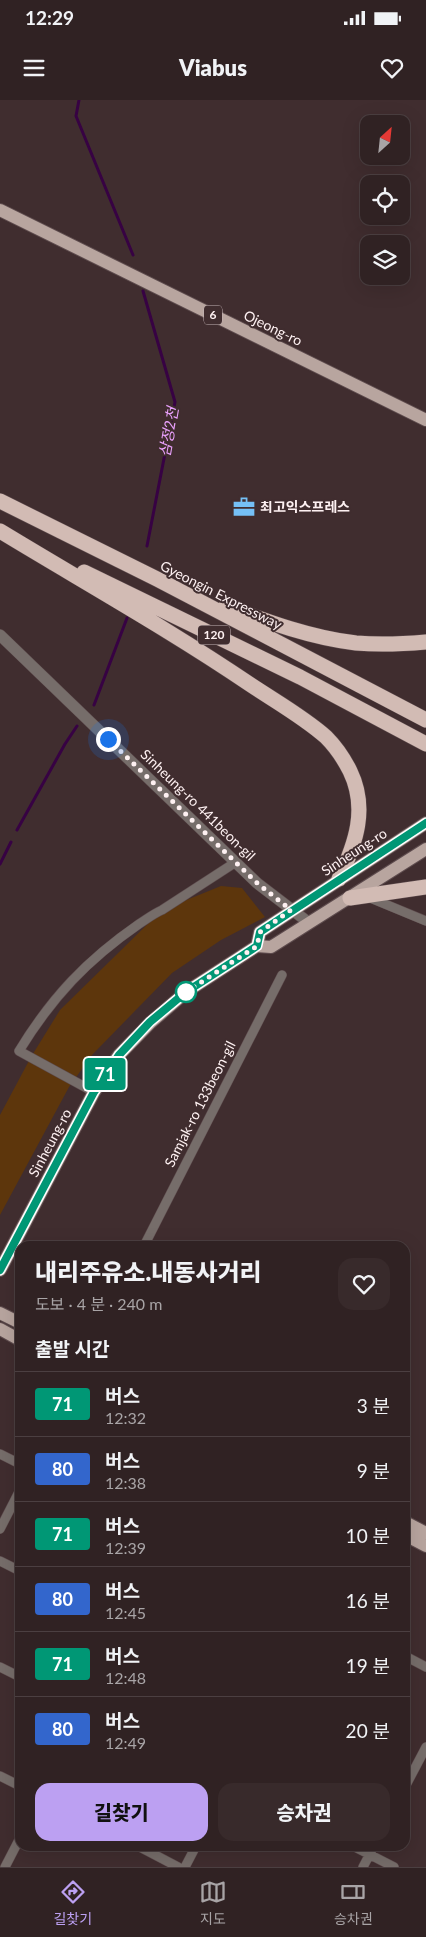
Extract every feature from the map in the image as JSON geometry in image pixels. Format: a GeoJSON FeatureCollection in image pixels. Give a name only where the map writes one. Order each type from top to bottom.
{"type":"FeatureCollection","features":[{"type":"Feature","properties":{"kind":"highway","name":"Gyeongin Expressway"},"geometry":{"type":"LineString","coordinates":[[0,501],[157,579],[426,720]]}},
{"type":"Feature","properties":{"kind":"highway"},"geometry":{"type":"LineString","coordinates":[[0,531],[216,661],[326,737],[342,757],[350,771],[360,803],[354,840],[340,879]]}},
{"type":"Feature","properties":{"kind":"highway","name":"120"},"geometry":{"type":"LineString","coordinates":[[0,531],[300,678],[426,744]]}},
{"type":"Feature","properties":{"kind":"highway"},"geometry":{"type":"LineString","coordinates":[[157,579],[245,613],[319,637],[357,643],[397,644],[426,642]]}},
{"type":"Feature","properties":{"kind":"highway"},"geometry":{"type":"LineString","coordinates":[[350,898],[426,887]]}},
{"type":"Feature","properties":{"kind":"main road","name":"Ojeong-ro"},"geometry":{"type":"LineString","coordinates":[[0,210],[426,420]]}},
{"type":"Feature","properties":{"kind":"main road","name":"Sinheung-ro"},"geometry":{"type":"LineString","coordinates":[[257,946],[260,932],[426,823]]}},
{"type":"Feature","properties":{"kind":"main road","name":"Sinheung-ro"},"geometry":{"type":"LineString","coordinates":[[15,1241],[94,1092],[119,1055],[150,1022],[186,992],[257,946],[271,947],[426,849]]}},
{"type":"Feature","properties":{"kind":"main road","name":"Sinheung-ro"},"geometry":{"type":"LineString","coordinates":[[0,1270],[15,1242]]}},
{"type":"Feature","properties":{"kind":"main road"},"geometry":{"type":"LineString","coordinates":[[0,1313],[15,1320]]}},
{"type":"Feature","properties":{"kind":"main road"},"geometry":{"type":"LineString","coordinates":[[0,1329],[15,1337]]}},
{"type":"Feature","properties":{"kind":"main road"},"geometry":{"type":"LineString","coordinates":[[410,1525],[426,1533]]}},
{"type":"Feature","properties":{"kind":"main road"},"geometry":{"type":"LineString","coordinates":[[410,1538],[426,1546]]}},
{"type":"Feature","properties":{"kind":"street","name":"Sinheung-ro 441beon-gil"},"geometry":{"type":"LineString","coordinates":[[0,635],[257,883],[308,922]]}},
{"type":"Feature","properties":{"kind":"street"},"geometry":{"type":"LineString","coordinates":[[94,1092],[19,1051],[53,1000],[91,960],[153,914],[236,862]]}},
{"type":"Feature","properties":{"kind":"street"},"geometry":{"type":"LineString","coordinates":[[366,896],[426,921]]}},
{"type":"Feature","properties":{"kind":"street","name":"Samjak-ro 133beon-gil"},"geometry":{"type":"LineString","coordinates":[[147,1241],[282,975]]}},
{"type":"Feature","properties":{"kind":"street"},"geometry":{"type":"LineString","coordinates":[[0,1454],[15,1462]]}},
{"type":"Feature","properties":{"kind":"street"},"geometry":{"type":"LineString","coordinates":[[0,1529],[15,1500]]}},
{"type":"Feature","properties":{"kind":"street"},"geometry":{"type":"LineString","coordinates":[[0,1561],[15,1568]]}},
{"type":"Feature","properties":{"kind":"street"},"geometry":{"type":"LineString","coordinates":[[410,1659],[426,1667]]}},
{"type":"Feature","properties":{"kind":"street"},"geometry":{"type":"LineString","coordinates":[[0,1667],[15,1674]]}},
{"type":"Feature","properties":{"kind":"street"},"geometry":{"type":"LineString","coordinates":[[410,1768],[426,1747]]}},
{"type":"Feature","properties":{"kind":"street"},"geometry":{"type":"LineString","coordinates":[[0,1776],[15,1784]]}},
{"type":"Feature","properties":{"kind":"street"},"geometry":{"type":"LineString","coordinates":[[5,1867],[15,1848]]}},
{"type":"Feature","properties":{"kind":"street"},"geometry":{"type":"LineString","coordinates":[[148,1851],[178,1867]]}},
{"type":"Feature","properties":{"kind":"street"},"geometry":{"type":"LineString","coordinates":[[185,1867],[193,1851]]}},
{"type":"Feature","properties":{"kind":"street"},"geometry":{"type":"LineString","coordinates":[[363,1867],[371,1851]]}},
{"type":"Feature","properties":{"kind":"street"},"geometry":{"type":"LineString","coordinates":[[373,1851],[394,1867]]}},
{"type":"Feature","properties":{"kind":"shaded area"},"geometry":{"type":"Polygon","coordinates":[[[221,886],[242,888],[265,917],[221,940],[172,973],[92,1055],[69,1087],[0,1215],[0,1115],[31,1057],[60,1010],[162,910],[221,886]]]}},
{"type":"Feature","properties":{"kind":"waterway","name":"삼정2천"},"geometry":{"type":"LineString","coordinates":[[79,100],[76,116],[133,255]]}},
{"type":"Feature","properties":{"kind":"waterway","name":"삼정2천"},"geometry":{"type":"LineString","coordinates":[[143,291],[175,402],[147,546]]}},
{"type":"Feature","properties":{"kind":"waterway","name":"삼정2천"},"geometry":{"type":"LineString","coordinates":[[94,705],[127,618]]}},
{"type":"Feature","properties":{"kind":"waterway","name":"삼정2천"},"geometry":{"type":"LineString","coordinates":[[17,830],[77,726]]}},
{"type":"Feature","properties":{"kind":"waterway","name":"삼정2천"},"geometry":{"type":"LineString","coordinates":[[0,864],[11,842]]}},
{"type":"Feature","properties":{"kind":"bus line","name":"71"},"geometry":{"type":"LineString","coordinates":[[15,1241],[94,1092],[119,1055],[150,1022],[186,992],[257,946],[260,932],[426,823]]}},
{"type":"Feature","properties":{"kind":"bus line","name":"71"},"geometry":{"type":"LineString","coordinates":[[0,1270],[15,1242]]}},
{"type":"Feature","properties":{"kind":"place","name":"최고익스프레스"},"geometry":{"type":"Point","coordinates":[244,507]}},
{"type":"Feature","properties":{"kind":"route"},"geometry":{"type":"LineString","coordinates":[[108,739],[257,883],[291,910],[260,932],[257,946],[186,992]]}}]}
